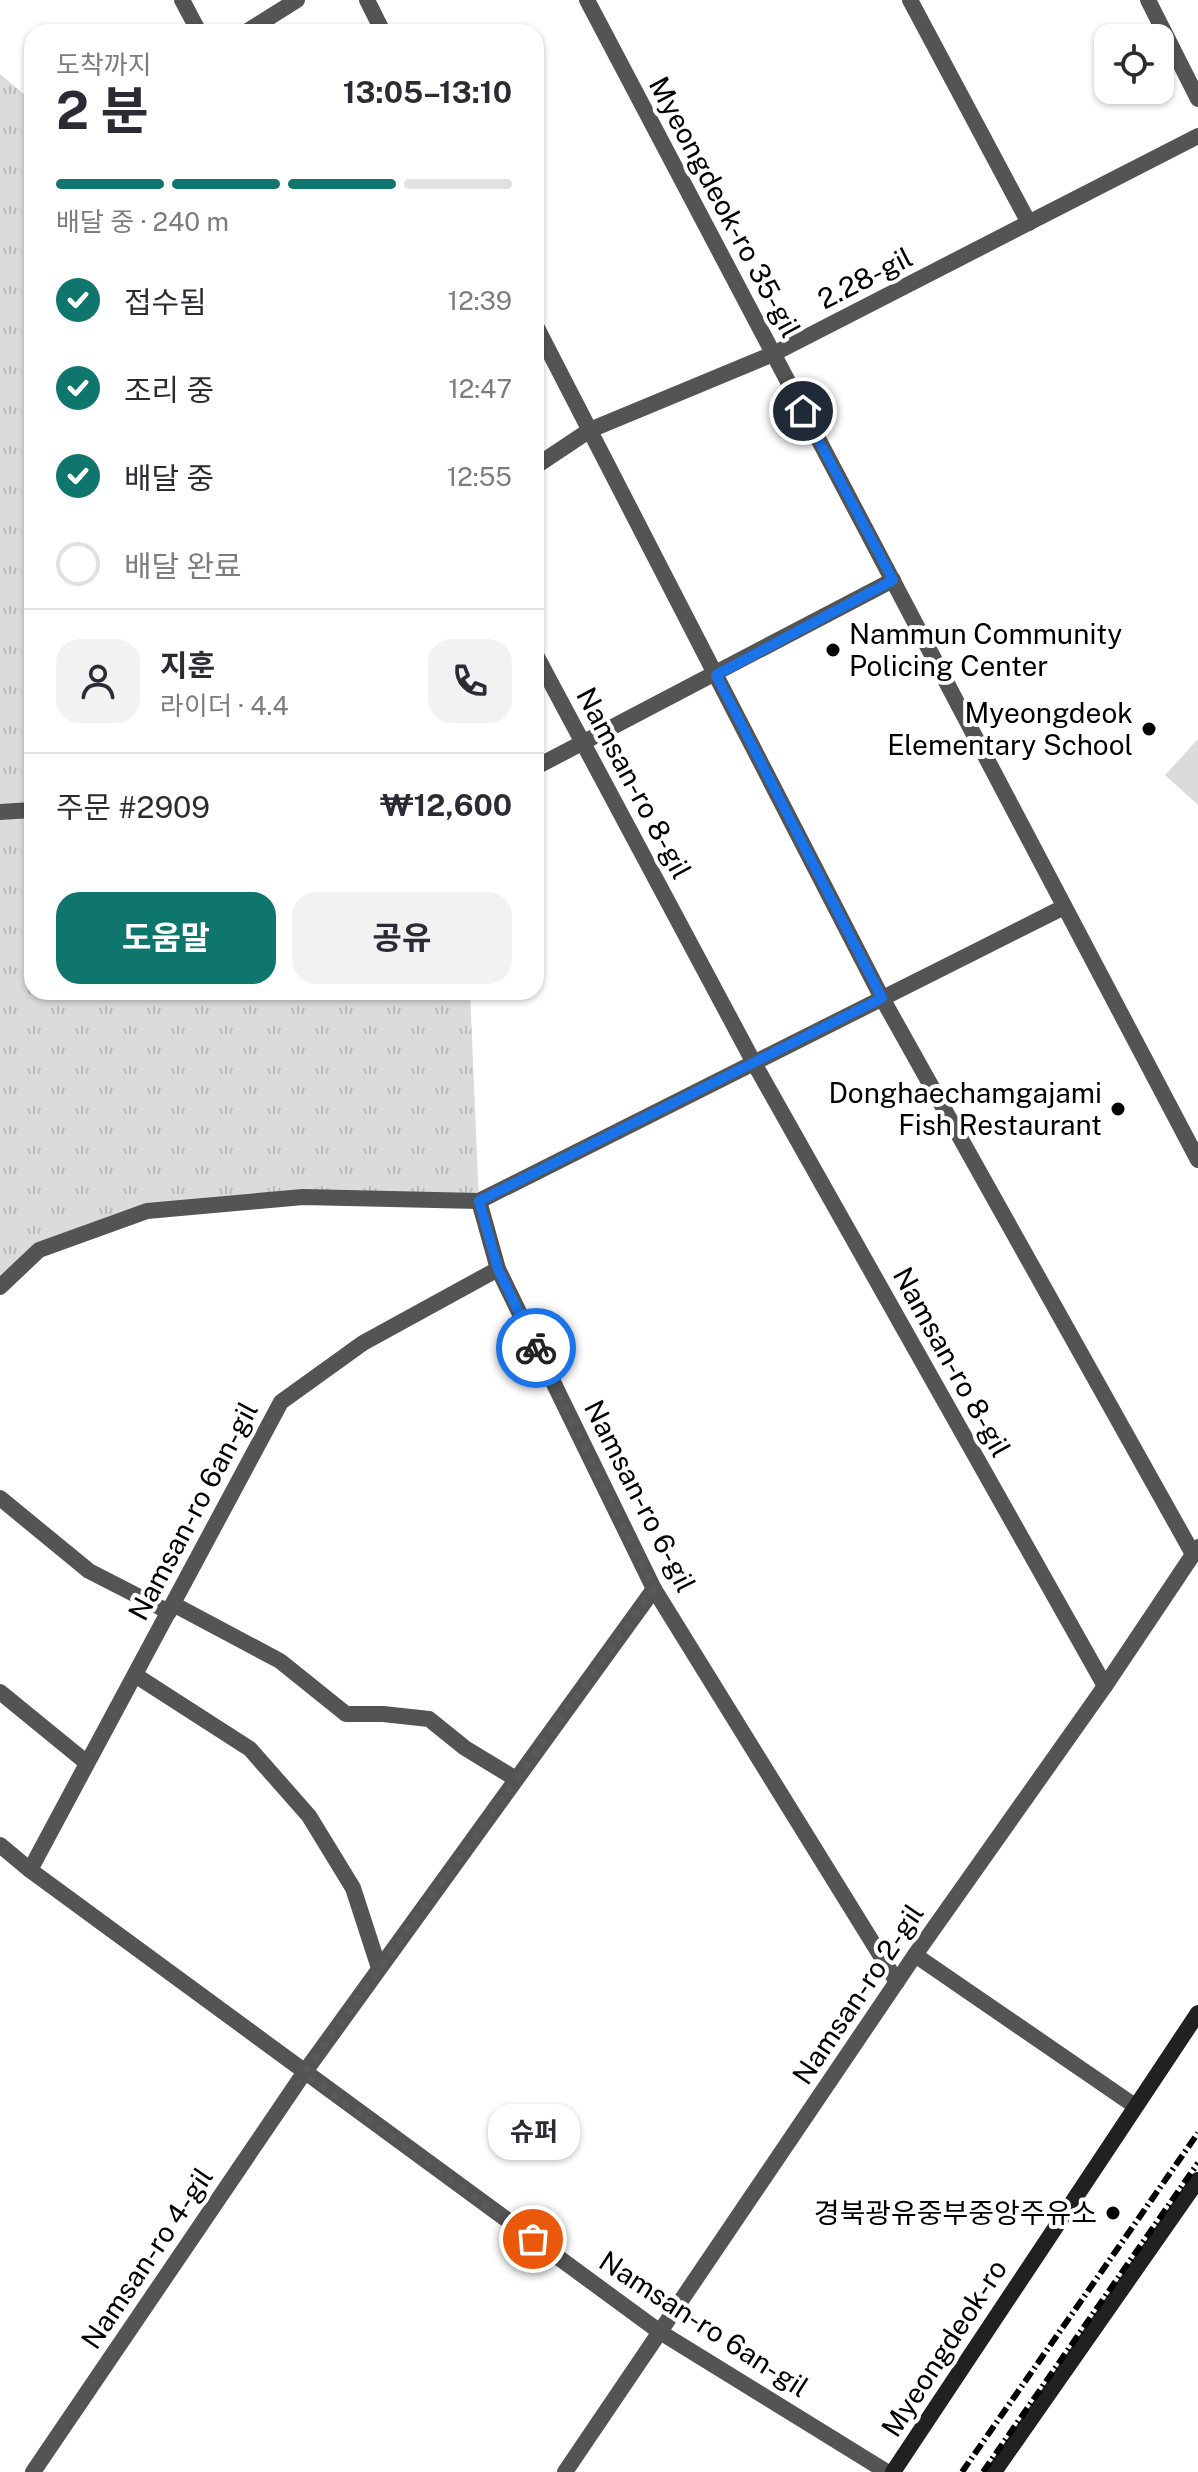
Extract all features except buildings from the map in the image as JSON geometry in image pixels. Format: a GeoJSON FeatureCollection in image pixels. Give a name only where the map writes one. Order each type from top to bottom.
{"type":"FeatureCollection","features":[{"type":"Feature","properties":{"kind":"main road","name":"Myeongdeok-ro"},"geometry":{"type":"LineString","coordinates":[[893,2472],[1198,2013]]}},
{"type":"Feature","properties":{"kind":"main road"},"geometry":{"type":"LineString","coordinates":[[994,2472],[1198,2180]]}},
{"type":"Feature","properties":{"kind":"street"},"geometry":{"type":"LineString","coordinates":[[182,0],[195,24]]}},
{"type":"Feature","properties":{"kind":"street"},"geometry":{"type":"LineString","coordinates":[[259,24],[297,0]]}},
{"type":"Feature","properties":{"kind":"street"},"geometry":{"type":"LineString","coordinates":[[367,0],[379,24]]}},
{"type":"Feature","properties":{"kind":"street","name":"Myeongdeok-ro 35-gil"},"geometry":{"type":"LineString","coordinates":[[587,0],[1198,1160]]}},
{"type":"Feature","properties":{"kind":"street"},"geometry":{"type":"LineString","coordinates":[[910,0],[1029,223]]}},
{"type":"Feature","properties":{"kind":"street"},"geometry":{"type":"LineString","coordinates":[[1148,0],[1198,99]]}},
{"type":"Feature","properties":{"kind":"street","name":"2.28-gil"},"geometry":{"type":"LineString","coordinates":[[544,461],[590,430],[773,354],[1198,136]]}},
{"type":"Feature","properties":{"kind":"street"},"geometry":{"type":"LineString","coordinates":[[544,341],[882,998],[1196,1551]]}},
{"type":"Feature","properties":{"kind":"street"},"geometry":{"type":"LineString","coordinates":[[544,763],[893,580]]}},
{"type":"Feature","properties":{"kind":"street","name":"Namsan-ro 8-gil"},"geometry":{"type":"LineString","coordinates":[[544,670],[754,1063],[1105,1686]]}},
{"type":"Feature","properties":{"kind":"street"},"geometry":{"type":"LineString","coordinates":[[0,812],[24,810]]}},
{"type":"Feature","properties":{"kind":"street"},"geometry":{"type":"LineString","coordinates":[[0,1287],[39,1250],[147,1211],[303,1197],[479,1201],[1064,907]]}},
{"type":"Feature","properties":{"kind":"street","name":"Namsan-ro 6-gil"},"geometry":{"type":"LineString","coordinates":[[479,1201],[498,1269],[654,1589],[897,1982]]}},
{"type":"Feature","properties":{"kind":"street","name":"Namsan-ro 6an-gil"},"geometry":{"type":"LineString","coordinates":[[30,1870],[281,1402],[363,1343],[498,1269]]}},
{"type":"Feature","properties":{"kind":"street"},"geometry":{"type":"LineString","coordinates":[[0,1498],[89,1571],[280,1661],[346,1714],[429,1719],[465,1748],[516,1779]]}},
{"type":"Feature","properties":{"kind":"street","name":"Namsan-ro 2-gil"},"geometry":{"type":"LineString","coordinates":[[565,2472],[915,1955],[1196,1551]]}},
{"type":"Feature","properties":{"kind":"street"},"geometry":{"type":"LineString","coordinates":[[304,2073],[654,1589]]}},
{"type":"Feature","properties":{"kind":"street"},"geometry":{"type":"LineString","coordinates":[[135,1675],[250,1749],[309,1816],[353,1888],[379,1968]]}},
{"type":"Feature","properties":{"kind":"street"},"geometry":{"type":"LineString","coordinates":[[0,1692],[87,1763]]}},
{"type":"Feature","properties":{"kind":"street","name":"Namsan-ro 6an-gil"},"geometry":{"type":"LineString","coordinates":[[0,1845],[304,2073],[660,2332],[887,2472]]}},
{"type":"Feature","properties":{"kind":"street"},"geometry":{"type":"LineString","coordinates":[[915,1955],[1135,2106]]}},
{"type":"Feature","properties":{"kind":"street","name":"Namsan-ro 4-gil"},"geometry":{"type":"LineString","coordinates":[[33,2472],[304,2073]]}},
{"type":"Feature","properties":{"kind":"green space"},"geometry":{"type":"Polygon","coordinates":[[[0,74],[24,94],[24,1000],[470,1000],[479,1201],[303,1197],[147,1211],[39,1250],[0,1287],[0,74]]]}},
{"type":"Feature","properties":{"kind":"green space"},"geometry":{"type":"Polygon","coordinates":[[[1198,739],[1198,805],[1165,775],[1198,739]]]}},
{"type":"Feature","properties":{"kind":"railway"},"geometry":{"type":"LineString","coordinates":[[962,2472],[1198,2133]]}},
{"type":"Feature","properties":{"kind":"railway"},"geometry":{"type":"LineString","coordinates":[[983,2472],[1198,2163]]}},
{"type":"Feature","properties":{"kind":"way so far"},"geometry":{"type":"LineString","coordinates":[[533,2239],[304,2073],[654,1589],[536,1348]]}},
{"type":"Feature","properties":{"kind":"place","name":"Nammun Community Policing Center"},"geometry":{"type":"Point","coordinates":[833,650]}},
{"type":"Feature","properties":{"kind":"place","name":"Myeongdeok Elementary School"},"geometry":{"type":"Point","coordinates":[1149,729]}},
{"type":"Feature","properties":{"kind":"place","name":"Donghaechamgajami Fish Restaurant"},"geometry":{"type":"Point","coordinates":[1118,1109]}},
{"type":"Feature","properties":{"kind":"place","name":"경북광유중부중앙주유소"},"geometry":{"type":"Point","coordinates":[1113,2213]}},
{"type":"Feature","properties":{"kind":"place","name":"슈퍼"},"geometry":{"type":"Point","coordinates":[533,2239]}},
{"type":"Feature","properties":{"kind":"route"},"geometry":{"type":"LineString","coordinates":[[536,1348],[498,1269],[479,1201],[882,998],[716,675],[893,580],[803,411]]}}]}
